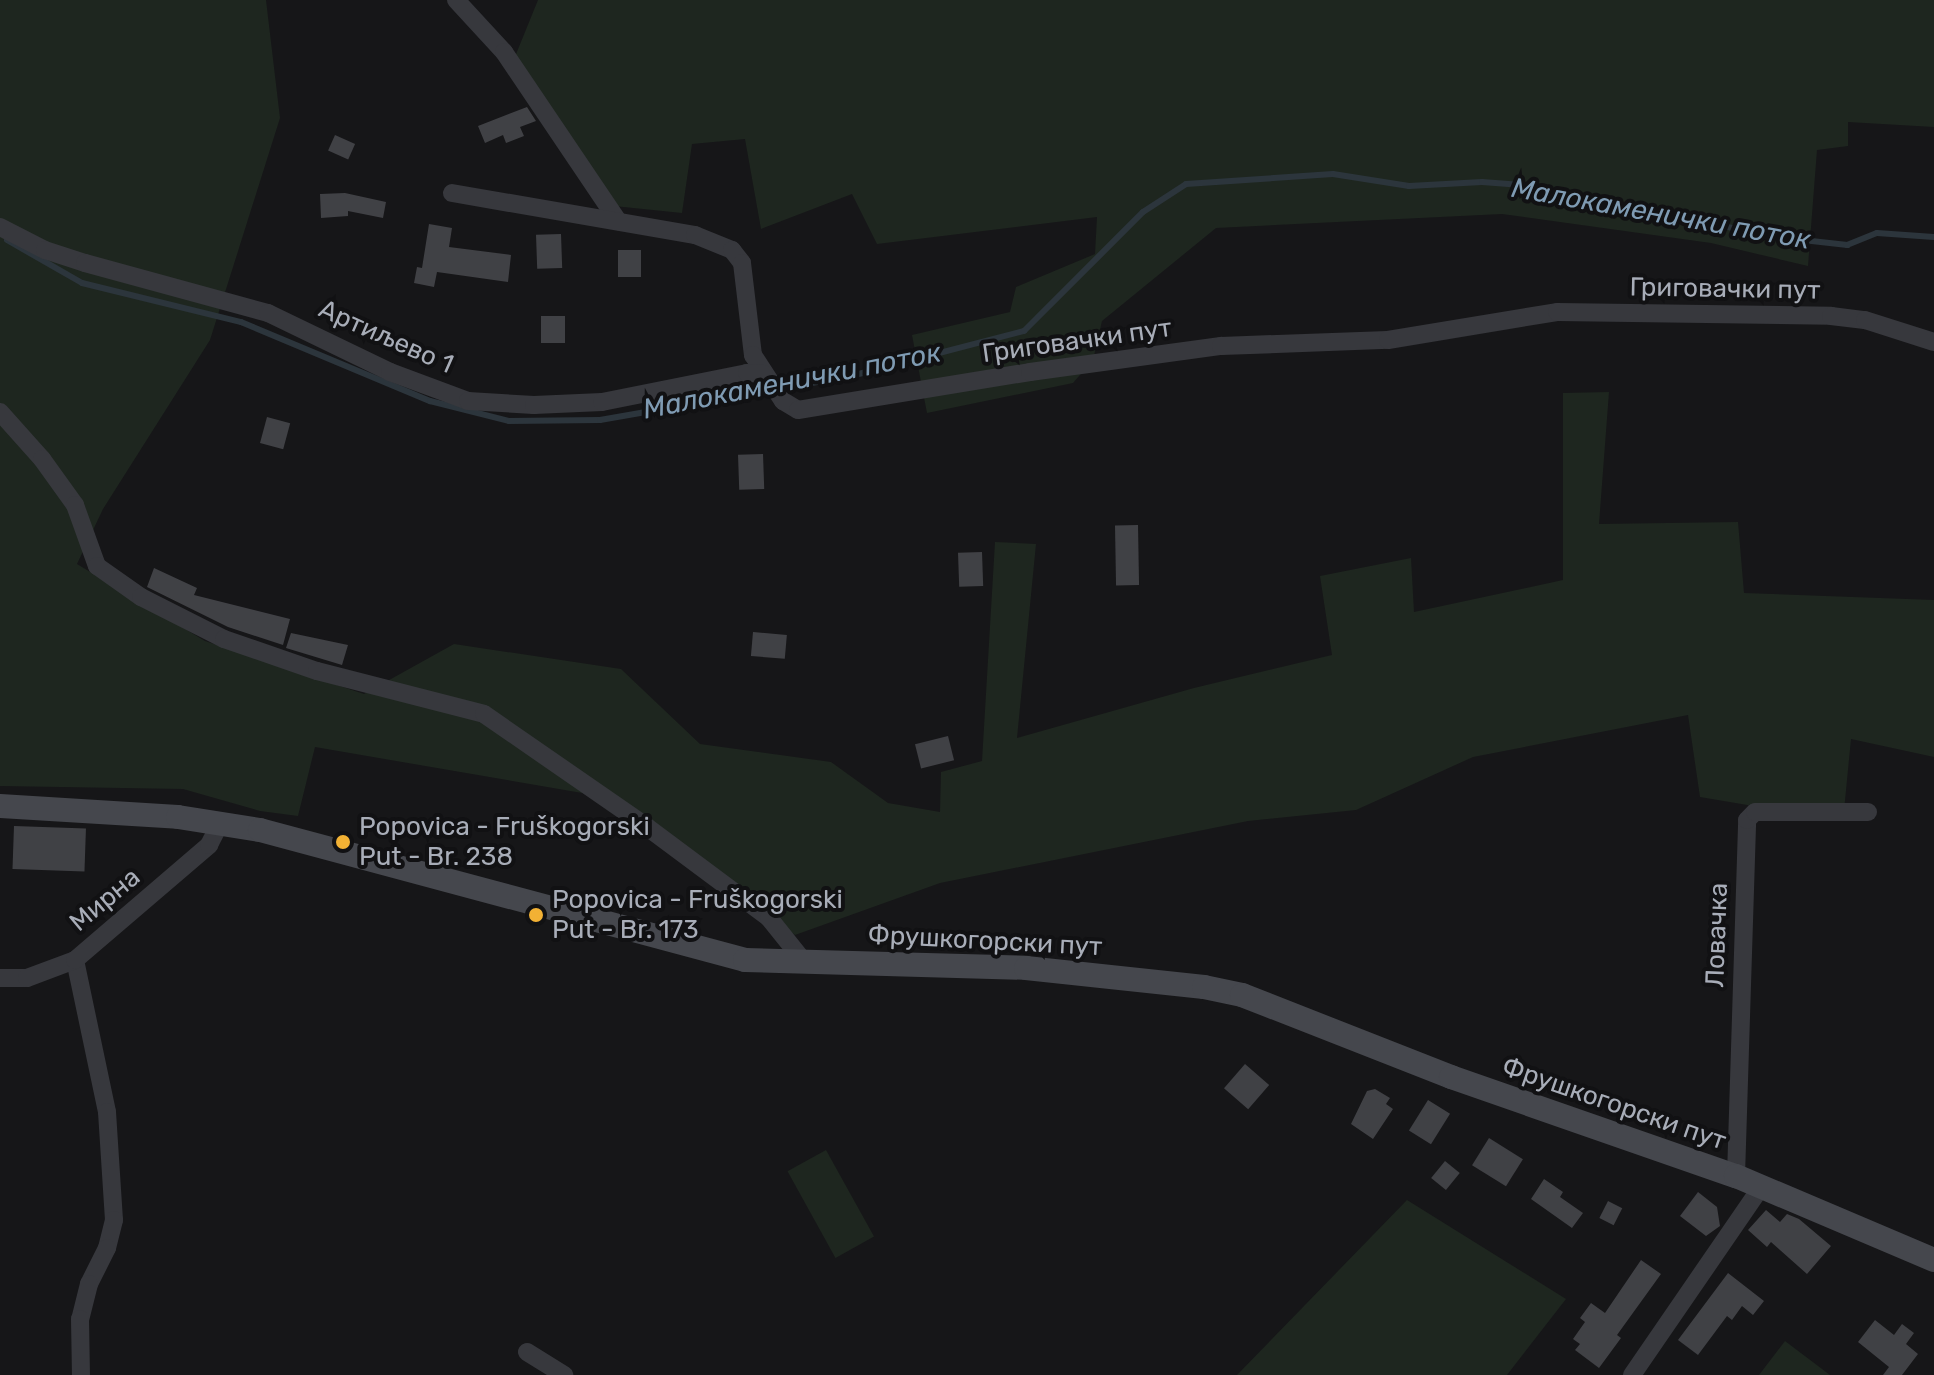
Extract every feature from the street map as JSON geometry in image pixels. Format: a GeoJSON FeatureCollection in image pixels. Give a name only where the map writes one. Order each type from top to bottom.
{"type":"FeatureCollection","features":[{"type":"Feature","properties":{"kind":"street"},"geometry":{"type":"LineString","coordinates":[[456,0],[504,52],[618,221]]}},
{"type":"Feature","properties":{"kind":"street","name":"Григовачки пут"},"geometry":{"type":"LineString","coordinates":[[452,193],[695,235],[732,250],[742,263],[753,355],[783,401],[790,407],[806,411],[1030,372],[1192,350],[1388,340],[1557,312],[1831,316],[1865,320],[1934,342]]}},
{"type":"Feature","properties":{"kind":"street","name":"Артиљево 1"},"geometry":{"type":"LineString","coordinates":[[0,227],[71,259],[268,313],[390,372],[468,401],[534,405],[602,402],[747,373],[764,374]]}},
{"type":"Feature","properties":{"kind":"street"},"geometry":{"type":"LineString","coordinates":[[0,412],[42,459],[75,505],[97,566],[141,597],[224,639],[317,671],[484,714],[647,827],[769,918],[802,959]]}},
{"type":"Feature","properties":{"kind":"street","name":"Фрушкогорски пут"},"geometry":{"type":"LineString","coordinates":[[0,806],[220,823],[310,843],[705,952],[745,960],[802,959],[1026,968],[1242,995],[1451,1077],[1736,1176],[1934,1260]]}},
{"type":"Feature","properties":{"kind":"street","name":"Ловачка"},"geometry":{"type":"LineString","coordinates":[[1736,1176],[1747,820],[1755,812],[1868,812]]}},
{"type":"Feature","properties":{"kind":"street","name":"Мирна"},"geometry":{"type":"LineString","coordinates":[[0,978],[27,978],[75,960],[209,845],[220,823]]}},
{"type":"Feature","properties":{"kind":"street"},"geometry":{"type":"LineString","coordinates":[[75,960],[107,1112],[114,1220],[107,1248],[89,1284],[80,1319],[81,1375]]}},
{"type":"Feature","properties":{"kind":"street"},"geometry":{"type":"LineString","coordinates":[[1632,1375],[1762,1186]]}},
{"type":"Feature","properties":{"kind":"street"},"geometry":{"type":"LineString","coordinates":[[527,1352],[564,1375]]}},
{"type":"Feature","properties":{"kind":"shaded area"},"geometry":{"type":"Polygon","coordinates":[[[0,0],[266,0],[280,118],[210,340],[103,509],[77,564],[205,641],[364,694],[454,644],[621,669],[700,744],[831,762],[888,803],[940,812],[941,772],[982,761],[995,542],[1036,544],[1017,738],[1194,688],[1332,655],[1320,576],[1411,558],[1414,612],[1563,580],[1563,393],[1609,392],[1599,524],[1738,522],[1744,593],[1934,600],[1934,757],[1851,739],[1843,821],[1700,797],[1688,715],[1473,757],[1356,810],[1248,821],[940,883],[795,935],[617,799],[315,747],[298,816],[260,811],[183,789],[0,786],[0,0]]]}},
{"type":"Feature","properties":{"kind":"shaded area"},"geometry":{"type":"Polygon","coordinates":[[[538,0],[1934,0],[1934,127],[1848,122],[1848,146],[1817,150],[1808,266],[1711,243],[1502,214],[1216,228],[1102,321],[1093,360],[1073,383],[927,413],[912,335],[1010,312],[1016,287],[1095,254],[1097,217],[877,244],[852,194],[761,229],[745,139],[692,144],[682,213],[614,206],[512,64],[538,0]]]}},
{"type":"Feature","properties":{"kind":"shaded area"},"geometry":{"type":"Polygon","coordinates":[[[826,1150],[874,1237],[836,1258],[788,1171],[826,1150]]]}},
{"type":"Feature","properties":{"kind":"shaded area"},"geometry":{"type":"Polygon","coordinates":[[[1407,1200],[1566,1299],[1507,1375],[1237,1375],[1407,1200]]]}},
{"type":"Feature","properties":{"kind":"shaded area"},"geometry":{"type":"Polygon","coordinates":[[[1785,1341],[1830,1375],[1759,1375],[1785,1341]]]}},
{"type":"Feature","properties":{"kind":"building"},"geometry":{"type":"Polygon","coordinates":[[[527,107],[536,121],[520,127],[524,136],[506,143],[503,135],[485,143],[478,126],[527,107]]]}},
{"type":"Feature","properties":{"kind":"building"},"geometry":{"type":"Polygon","coordinates":[[[335,135],[355,144],[348,159],[328,151],[335,135]]]}},
{"type":"Feature","properties":{"kind":"building"},"geometry":{"type":"Polygon","coordinates":[[[345,193],[386,202],[383,218],[348,211],[348,216],[321,218],[320,194],[345,193]]]}},
{"type":"Feature","properties":{"kind":"building"},"geometry":{"type":"Polygon","coordinates":[[[429,224],[452,228],[449,247],[511,255],[508,282],[437,272],[434,287],[414,283],[417,267],[422,268],[429,224]]]}},
{"type":"Feature","properties":{"kind":"building"},"geometry":{"type":"Polygon","coordinates":[[[561,234],[562,268],[537,269],[536,235],[561,234]]]}},
{"type":"Feature","properties":{"kind":"building"},"geometry":{"type":"Polygon","coordinates":[[[618,250],[641,250],[641,277],[618,277],[618,250]]]}},
{"type":"Feature","properties":{"kind":"building"},"geometry":{"type":"Polygon","coordinates":[[[541,316],[565,316],[565,343],[541,343],[541,316]]]}},
{"type":"Feature","properties":{"kind":"building"},"geometry":{"type":"Polygon","coordinates":[[[267,417],[290,423],[283,449],[260,443],[267,417]]]}},
{"type":"Feature","properties":{"kind":"building"},"geometry":{"type":"Polygon","coordinates":[[[763,454],[764,489],[739,490],[738,455],[763,454]]]}},
{"type":"Feature","properties":{"kind":"building"},"geometry":{"type":"Polygon","coordinates":[[[1115,525],[1138,525],[1139,585],[1116,585],[1115,525]]]}},
{"type":"Feature","properties":{"kind":"building"},"geometry":{"type":"Polygon","coordinates":[[[982,552],[983,586],[959,587],[958,553],[982,552]]]}},
{"type":"Feature","properties":{"kind":"building"},"geometry":{"type":"Polygon","coordinates":[[[154,568],[197,588],[194,595],[290,619],[283,645],[228,627],[147,587],[154,568]]]}},
{"type":"Feature","properties":{"kind":"building"},"geometry":{"type":"Polygon","coordinates":[[[753,632],[787,635],[785,659],[751,656],[753,632]]]}},
{"type":"Feature","properties":{"kind":"building"},"geometry":{"type":"Polygon","coordinates":[[[291,633],[348,645],[342,665],[286,648],[291,633]]]}},
{"type":"Feature","properties":{"kind":"building"},"geometry":{"type":"Polygon","coordinates":[[[948,736],[954,760],[921,768],[915,744],[948,736]]]}},
{"type":"Feature","properties":{"kind":"building"},"geometry":{"type":"Polygon","coordinates":[[[14,826],[86,829],[84,871],[12,869],[14,826]]]}},
{"type":"Feature","properties":{"kind":"building"},"geometry":{"type":"Polygon","coordinates":[[[1245,1064],[1269,1085],[1248,1109],[1224,1088],[1245,1064]]]}},
{"type":"Feature","properties":{"kind":"building"},"geometry":{"type":"Polygon","coordinates":[[[1375,1089],[1390,1098],[1386,1104],[1393,1109],[1373,1139],[1351,1124],[1367,1091],[1375,1089]]]}},
{"type":"Feature","properties":{"kind":"building"},"geometry":{"type":"Polygon","coordinates":[[[1428,1100],[1450,1114],[1431,1144],[1409,1131],[1428,1100]]]}},
{"type":"Feature","properties":{"kind":"building"},"geometry":{"type":"Polygon","coordinates":[[[1489,1138],[1523,1159],[1506,1186],[1472,1165],[1489,1138]]]}},
{"type":"Feature","properties":{"kind":"building"},"geometry":{"type":"Polygon","coordinates":[[[1445,1161],[1460,1173],[1446,1190],[1431,1178],[1445,1161]]]}},
{"type":"Feature","properties":{"kind":"building"},"geometry":{"type":"Polygon","coordinates":[[[1544,1179],[1563,1192],[1560,1197],[1583,1213],[1572,1228],[1531,1199],[1544,1179]]]}},
{"type":"Feature","properties":{"kind":"building"},"geometry":{"type":"Polygon","coordinates":[[[1698,1192],[1717,1207],[1720,1226],[1706,1236],[1680,1216],[1698,1192]]]}},
{"type":"Feature","properties":{"kind":"building"},"geometry":{"type":"Polygon","coordinates":[[[1608,1201],[1622,1208],[1614,1225],[1599,1218],[1608,1201]]]}},
{"type":"Feature","properties":{"kind":"building"},"geometry":{"type":"Polygon","coordinates":[[[1766,1210],[1780,1222],[1787,1214],[1799,1219],[1831,1246],[1807,1274],[1771,1242],[1767,1247],[1748,1230],[1766,1210]]]}},
{"type":"Feature","properties":{"kind":"building"},"geometry":{"type":"Polygon","coordinates":[[[1641,1260],[1661,1274],[1617,1335],[1621,1338],[1599,1368],[1575,1350],[1580,1344],[1573,1339],[1585,1322],[1580,1318],[1591,1303],[1605,1313],[1641,1260]]]}},
{"type":"Feature","properties":{"kind":"building"},"geometry":{"type":"Polygon","coordinates":[[[1728,1273],[1764,1301],[1753,1315],[1742,1306],[1732,1320],[1727,1316],[1698,1355],[1678,1340],[1728,1273]]]}},
{"type":"Feature","properties":{"kind":"building"},"geometry":{"type":"Polygon","coordinates":[[[1875,1320],[1894,1335],[1902,1324],[1914,1333],[1906,1344],[1918,1354],[1902,1375],[1883,1375],[1889,1367],[1858,1342],[1875,1320]]]}},
{"type":"Feature","properties":{"kind":"waterway","name":"Малокаменички поток"},"geometry":{"type":"LineString","coordinates":[[7,240],[82,283],[241,322],[430,401],[509,421],[600,420],[851,376],[1024,331],[1143,212],[1186,184],[1333,174],[1409,186],[1482,182],[1522,185],[1561,201],[1682,215],[1759,235],[1847,245],[1877,233],[1934,237]]}},
{"type":"Feature","properties":{"kind":"place","name":"Popovica - Fruškogorski Put - Br. 238"},"geometry":{"type":"Point","coordinates":[343,842]}},
{"type":"Feature","properties":{"kind":"place","name":"Popovica - Fruškogorski Put - Br. 173"},"geometry":{"type":"Point","coordinates":[536,915]}}]}
